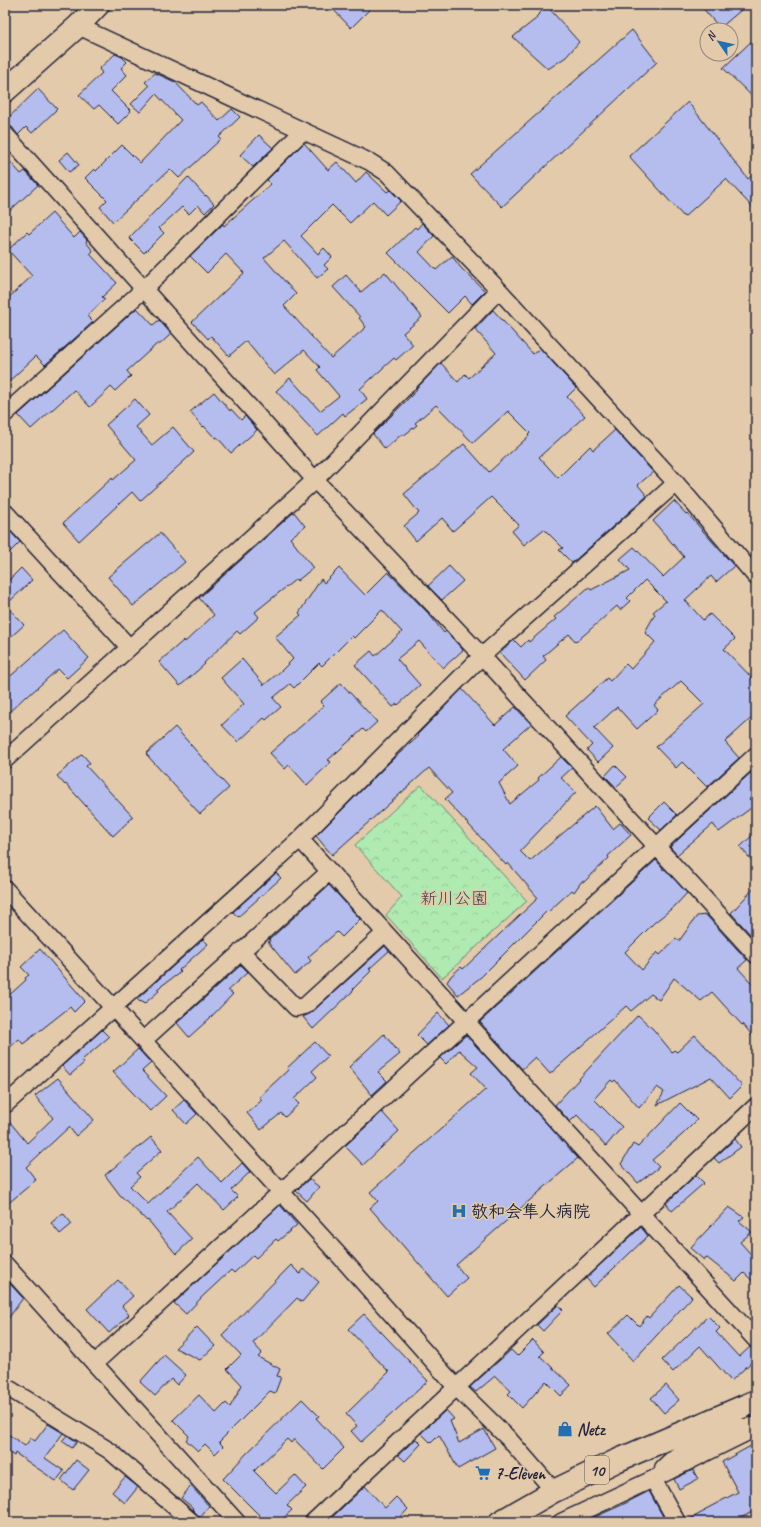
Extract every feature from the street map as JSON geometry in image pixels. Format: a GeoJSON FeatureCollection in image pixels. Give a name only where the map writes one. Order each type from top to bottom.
{"type":"FeatureCollection","features":[{"type":"Feature","properties":{"kind":"main road"},"geometry":{"type":"LineString","coordinates":[[5,91],[78,26],[98,5]]}},
{"type":"Feature","properties":{"kind":"main road","name":"10"},"geometry":{"type":"LineString","coordinates":[[500,1522],[554,1491],[616,1461],[700,1432],[756,1401]]}},
{"type":"Feature","properties":{"kind":"street"},"geometry":{"type":"LineString","coordinates":[[78,26],[303,130],[370,162],[387,173],[499,290],[676,483],[756,577]]}},
{"type":"Feature","properties":{"kind":"street"},"geometry":{"type":"LineString","coordinates":[[5,414],[144,289],[303,130]]}},
{"type":"Feature","properties":{"kind":"street"},"geometry":{"type":"LineString","coordinates":[[5,134],[315,480],[482,656],[756,955]]}},
{"type":"Feature","properties":{"kind":"street"},"geometry":{"type":"LineString","coordinates":[[5,760],[315,480],[499,290]]}},
{"type":"Feature","properties":{"kind":"street"},"geometry":{"type":"LineString","coordinates":[[5,1105],[300,840],[482,656],[676,483]]}},
{"type":"Feature","properties":{"kind":"street"},"geometry":{"type":"LineString","coordinates":[[5,512],[129,647]]}},
{"type":"Feature","properties":{"kind":"street"},"geometry":{"type":"LineString","coordinates":[[95,1363],[756,755]]}},
{"type":"Feature","properties":{"kind":"street"},"geometry":{"type":"LineString","coordinates":[[300,840],[756,1340]]}},
{"type":"Feature","properties":{"kind":"street"},"geometry":{"type":"LineString","coordinates":[[144,1040],[329,872]]}},
{"type":"Feature","properties":{"kind":"street"},"geometry":{"type":"LineString","coordinates":[[5,889],[144,1040],[456,1387],[508,1438],[554,1491]]}},
{"type":"Feature","properties":{"kind":"street"},"geometry":{"type":"LineString","coordinates":[[241,951],[296,1008],[305,1006],[385,932]]}},
{"type":"Feature","properties":{"kind":"street"},"geometry":{"type":"LineString","coordinates":[[313,1522],[756,1106]]}},
{"type":"Feature","properties":{"kind":"street"},"geometry":{"type":"LineString","coordinates":[[5,1264],[238,1522]]}},
{"type":"Feature","properties":{"kind":"street"},"geometry":{"type":"LineString","coordinates":[[5,1386],[110,1451],[192,1522]]}},
{"type":"Feature","properties":{"kind":"street"},"geometry":{"type":"LineString","coordinates":[[653,1479],[700,1432],[756,1426]]}},
{"type":"Feature","properties":{"kind":"street"},"geometry":{"type":"LineString","coordinates":[[561,1522],[653,1479],[756,1426]]}},
{"type":"Feature","properties":{"kind":"street"},"geometry":{"type":"LineString","coordinates":[[653,1479],[677,1522]]}},
{"type":"Feature","properties":{"kind":"green space","name":"新川公園"},"geometry":{"type":"Polygon","coordinates":[[[421,785],[527,901],[442,978],[386,915],[402,897],[355,845],[421,785]]]}},
{"type":"Feature","properties":{"kind":"building"},"geometry":{"type":"Polygon","coordinates":[[[329,5],[374,5],[351,28],[329,5]]]}},
{"type":"Feature","properties":{"kind":"building"},"geometry":{"type":"Polygon","coordinates":[[[700,5],[747,5],[727,22],[715,22],[700,5]]]}},
{"type":"Feature","properties":{"kind":"building"},"geometry":{"type":"Polygon","coordinates":[[[547,6],[579,42],[566,57],[548,69],[513,37],[537,18],[536,17],[547,6]]]}},
{"type":"Feature","properties":{"kind":"building"},"geometry":{"type":"Polygon","coordinates":[[[632,30],[657,62],[502,207],[470,174],[632,30]]]}},
{"type":"Feature","properties":{"kind":"building"},"geometry":{"type":"Polygon","coordinates":[[[756,37],[756,100],[723,68],[729,62],[739,62],[739,53],[756,37]]]}},
{"type":"Feature","properties":{"kind":"building"},"geometry":{"type":"Polygon","coordinates":[[[115,54],[122,57],[127,62],[121,68],[127,75],[111,91],[131,111],[118,124],[99,105],[94,109],[79,95],[102,73],[99,69],[115,54]]]}},
{"type":"Feature","properties":{"kind":"building"},"geometry":{"type":"Polygon","coordinates":[[[155,73],[175,82],[197,105],[201,102],[219,121],[232,109],[240,117],[219,137],[221,139],[179,178],[170,169],[113,222],[100,207],[107,200],[85,178],[94,169],[96,171],[122,145],[140,163],[181,120],[156,94],[140,112],[131,104],[149,86],[145,82],[155,73]]]}},
{"type":"Feature","properties":{"kind":"building"},"geometry":{"type":"Polygon","coordinates":[[[38,89],[57,109],[32,133],[26,127],[18,135],[12,127],[5,125],[5,121],[38,89]]]}},
{"type":"Feature","properties":{"kind":"building"},"geometry":{"type":"Polygon","coordinates":[[[688,102],[748,179],[756,171],[756,211],[726,179],[684,217],[629,156],[688,102]]]}},
{"type":"Feature","properties":{"kind":"building"},"geometry":{"type":"Polygon","coordinates":[[[259,135],[273,148],[253,167],[240,155],[259,135]]]}},
{"type":"Feature","properties":{"kind":"building"},"geometry":{"type":"Polygon","coordinates":[[[304,143],[328,170],[337,162],[356,183],[366,172],[387,192],[390,190],[401,201],[386,215],[373,201],[350,223],[332,205],[301,236],[318,254],[324,248],[332,257],[324,265],[328,269],[317,278],[284,241],[264,258],[296,294],[284,306],[331,358],[366,327],[359,318],[360,317],[333,287],[346,275],[361,292],[385,272],[422,317],[403,333],[413,345],[396,360],[394,358],[360,389],[367,399],[345,416],[343,413],[318,436],[276,391],[290,378],[320,411],[339,396],[317,370],[320,367],[304,350],[274,375],[246,341],[229,356],[211,336],[208,339],[192,322],[244,273],[226,254],[207,273],[190,256],[223,224],[224,226],[271,184],[267,180],[304,143]]]}},
{"type":"Feature","properties":{"kind":"building"},"geometry":{"type":"Polygon","coordinates":[[[68,152],[79,165],[69,172],[59,160],[68,152]]]}},
{"type":"Feature","properties":{"kind":"building"},"geometry":{"type":"Polygon","coordinates":[[[5,156],[21,174],[25,171],[38,185],[5,215],[5,156]]]}},
{"type":"Feature","properties":{"kind":"building"},"geometry":{"type":"Polygon","coordinates":[[[188,177],[214,204],[205,213],[198,205],[189,214],[182,207],[159,228],[164,233],[144,253],[129,238],[188,177]]]}},
{"type":"Feature","properties":{"kind":"building"},"geometry":{"type":"Polygon","coordinates":[[[52,213],[74,238],[80,232],[87,240],[86,242],[93,251],[90,254],[117,283],[102,297],[105,299],[87,316],[93,322],[45,365],[36,356],[5,385],[5,301],[32,276],[8,250],[27,232],[29,234],[52,213]]]}},
{"type":"Feature","properties":{"kind":"building"},"geometry":{"type":"Polygon","coordinates":[[[422,223],[434,236],[419,252],[436,270],[452,256],[461,268],[485,291],[472,304],[465,296],[448,313],[388,253],[415,227],[417,229],[422,223]]]}},
{"type":"Feature","properties":{"kind":"building"},"geometry":{"type":"Polygon","coordinates":[[[137,308],[153,325],[159,320],[171,334],[159,345],[158,343],[127,371],[131,376],[115,391],[111,387],[90,407],[74,390],[31,429],[18,415],[137,308]]]}},
{"type":"Feature","properties":{"kind":"building"},"geometry":{"type":"Polygon","coordinates":[[[493,310],[533,354],[540,348],[576,388],[567,397],[585,416],[539,457],[558,478],[590,446],[593,450],[615,430],[653,472],[638,485],[647,496],[572,563],[559,550],[563,548],[544,529],[524,545],[512,531],[519,525],[491,497],[453,531],[442,518],[416,541],[404,526],[419,513],[404,494],[464,444],[489,472],[529,436],[528,435],[530,433],[508,411],[473,443],[436,405],[415,423],[417,425],[403,436],[402,434],[385,449],[373,434],[417,390],[416,389],[441,363],[458,382],[465,374],[469,378],[496,353],[475,329],[493,310]]]}},
{"type":"Feature","properties":{"kind":"building"},"geometry":{"type":"Polygon","coordinates":[[[214,392],[230,411],[231,409],[241,420],[245,416],[257,430],[231,453],[217,437],[215,438],[204,426],[203,427],[190,412],[214,392]]]}},
{"type":"Feature","properties":{"kind":"building"},"geometry":{"type":"Polygon","coordinates":[[[135,399],[149,415],[136,427],[152,445],[173,427],[194,452],[140,501],[132,492],[79,541],[63,523],[112,478],[113,480],[136,460],[106,425],[135,399]]]}},
{"type":"Feature","properties":{"kind":"building"},"geometry":{"type":"Polygon","coordinates":[[[674,501],[686,514],[687,513],[734,566],[716,582],[711,576],[685,600],[703,620],[710,614],[735,639],[724,649],[756,682],[756,714],[725,742],[739,758],[707,787],[682,762],[676,768],[656,747],[704,704],[681,681],[654,705],[658,710],[637,729],[617,707],[594,728],[613,748],[598,762],[587,750],[592,745],[565,716],[607,678],[610,681],[626,664],[631,669],[655,642],[645,632],[655,614],[653,612],[666,601],[645,580],[627,598],[630,601],[620,610],[617,606],[576,642],[569,634],[543,656],[546,660],[525,680],[500,653],[514,640],[521,647],[528,640],[529,642],[556,619],[554,617],[589,587],[591,590],[630,570],[620,559],[634,547],[663,577],[684,557],[653,521],[674,501]]]}},
{"type":"Feature","properties":{"kind":"building"},"geometry":{"type":"Polygon","coordinates":[[[294,512],[305,526],[290,538],[313,568],[297,581],[296,579],[255,612],[259,617],[240,634],[237,631],[204,663],[205,664],[180,686],[159,662],[184,640],[185,642],[214,615],[199,598],[294,512]]]}},
{"type":"Feature","properties":{"kind":"building"},"geometry":{"type":"Polygon","coordinates":[[[5,526],[20,542],[5,557],[5,526]]]}},
{"type":"Feature","properties":{"kind":"building"},"geometry":{"type":"Polygon","coordinates":[[[160,533],[185,562],[133,606],[108,577],[160,533]]]}},
{"type":"Feature","properties":{"kind":"building"},"geometry":{"type":"Polygon","coordinates":[[[449,566],[463,581],[442,600],[428,586],[449,566]]]}},
{"type":"Feature","properties":{"kind":"building"},"geometry":{"type":"Polygon","coordinates":[[[21,568],[32,580],[6,605],[24,625],[5,642],[5,584],[21,568]]]}},
{"type":"Feature","properties":{"kind":"building"},"geometry":{"type":"Polygon","coordinates":[[[339,568],[365,595],[388,572],[428,613],[444,633],[446,631],[463,650],[443,668],[419,641],[397,659],[420,685],[398,705],[397,704],[393,707],[355,665],[371,651],[375,656],[402,632],[382,610],[354,638],[352,636],[322,666],[319,663],[294,688],[290,684],[273,698],[281,707],[266,720],[264,718],[238,742],[222,725],[244,704],[221,678],[242,659],[264,685],[282,670],[293,659],[275,637],[301,615],[299,613],[321,579],[324,583],[339,568]]]}},
{"type":"Feature","properties":{"kind":"building"},"geometry":{"type":"Polygon","coordinates":[[[63,630],[89,658],[67,678],[58,669],[5,716],[5,681],[63,630]]]}},
{"type":"Feature","properties":{"kind":"building"},"geometry":{"type":"Polygon","coordinates":[[[341,683],[377,722],[366,732],[363,729],[328,760],[331,762],[307,785],[289,765],[285,769],[270,753],[324,706],[320,702],[341,683]]]}},
{"type":"Feature","properties":{"kind":"building"},"geometry":{"type":"Polygon","coordinates":[[[462,689],[495,725],[515,707],[531,724],[503,749],[518,766],[499,783],[510,804],[539,780],[538,778],[561,757],[572,768],[561,778],[576,792],[520,851],[530,861],[595,806],[613,829],[620,823],[631,835],[608,856],[609,858],[584,882],[582,881],[574,892],[572,890],[548,912],[547,911],[481,977],[458,995],[447,982],[451,976],[461,967],[463,969],[538,898],[508,863],[506,865],[445,799],[452,793],[429,768],[332,855],[316,836],[393,759],[419,736],[417,735],[462,689]]]}},
{"type":"Feature","properties":{"kind":"building"},"geometry":{"type":"Polygon","coordinates":[[[175,727],[229,788],[200,814],[146,754],[175,727]]]}},
{"type":"Feature","properties":{"kind":"building"},"geometry":{"type":"Polygon","coordinates":[[[82,754],[90,763],[86,766],[133,817],[113,836],[57,776],[82,754]]]}},
{"type":"Feature","properties":{"kind":"building"},"geometry":{"type":"Polygon","coordinates":[[[615,765],[627,777],[616,787],[605,776],[615,765]]]}},
{"type":"Feature","properties":{"kind":"building"},"geometry":{"type":"Polygon","coordinates":[[[756,768],[756,795],[749,799],[755,805],[719,832],[713,824],[677,855],[670,847],[756,768]]]}},
{"type":"Feature","properties":{"kind":"building"},"geometry":{"type":"Polygon","coordinates":[[[664,802],[677,815],[661,830],[648,818],[664,802]]]}},
{"type":"Feature","properties":{"kind":"building"},"geometry":{"type":"Polygon","coordinates":[[[756,832],[756,865],[740,847],[756,832]]]}},
{"type":"Feature","properties":{"kind":"building"},"geometry":{"type":"Polygon","coordinates":[[[656,860],[663,868],[662,869],[666,870],[687,893],[625,952],[642,970],[657,952],[660,955],[676,938],[679,941],[697,916],[706,915],[747,960],[738,968],[756,988],[756,1040],[743,1024],[742,1025],[712,992],[701,1001],[674,978],[659,1000],[651,994],[631,1011],[626,1006],[550,1074],[535,1057],[522,1069],[480,1022],[656,860]]]}},
{"type":"Feature","properties":{"kind":"building"},"geometry":{"type":"Polygon","coordinates":[[[276,873],[281,878],[238,917],[233,912],[276,873]]]}},
{"type":"Feature","properties":{"kind":"building"},"geometry":{"type":"Polygon","coordinates":[[[329,885],[360,919],[342,937],[337,932],[308,957],[311,961],[295,975],[268,942],[329,885]]]}},
{"type":"Feature","properties":{"kind":"building"},"geometry":{"type":"Polygon","coordinates":[[[756,886],[756,933],[752,936],[731,913],[756,886]]]}},
{"type":"Feature","properties":{"kind":"building"},"geometry":{"type":"Polygon","coordinates":[[[203,939],[208,944],[179,970],[181,972],[157,989],[159,991],[144,1004],[137,999],[203,939]]]}},
{"type":"Feature","properties":{"kind":"building"},"geometry":{"type":"Polygon","coordinates":[[[385,946],[389,951],[369,969],[371,971],[353,989],[354,990],[313,1029],[303,1017],[311,1013],[385,946]]]}},
{"type":"Feature","properties":{"kind":"building"},"geometry":{"type":"Polygon","coordinates":[[[40,949],[85,1001],[74,1012],[70,1007],[23,1044],[19,1039],[5,1052],[5,999],[26,980],[25,978],[29,975],[21,967],[40,949]]]}},
{"type":"Feature","properties":{"kind":"building"},"geometry":{"type":"Polygon","coordinates":[[[241,965],[248,972],[228,990],[233,994],[189,1037],[177,1023],[241,965]]]}},
{"type":"Feature","properties":{"kind":"building"},"geometry":{"type":"Polygon","coordinates":[[[438,1013],[449,1025],[427,1045],[417,1035],[438,1013]]]}},
{"type":"Feature","properties":{"kind":"building"},"geometry":{"type":"Polygon","coordinates":[[[638,1015],[653,1029],[672,1052],[674,1050],[677,1052],[695,1035],[742,1086],[730,1098],[711,1077],[657,1105],[664,1092],[657,1087],[639,1108],[615,1080],[613,1082],[611,1080],[594,1099],[622,1127],[606,1146],[577,1115],[570,1122],[555,1105],[638,1015]]]}},
{"type":"Feature","properties":{"kind":"building"},"geometry":{"type":"Polygon","coordinates":[[[102,1030],[109,1037],[82,1060],[84,1063],[70,1075],[62,1066],[102,1030]]]}},
{"type":"Feature","properties":{"kind":"building"},"geometry":{"type":"Polygon","coordinates":[[[384,1034],[400,1054],[378,1072],[387,1081],[372,1095],[349,1067],[384,1034]]]}},
{"type":"Feature","properties":{"kind":"building"},"geometry":{"type":"Polygon","coordinates":[[[466,1035],[578,1158],[456,1265],[467,1278],[447,1296],[370,1208],[378,1201],[370,1192],[486,1089],[471,1073],[478,1067],[459,1050],[446,1064],[440,1058],[466,1035]]]}},
{"type":"Feature","properties":{"kind":"building"},"geometry":{"type":"Polygon","coordinates":[[[315,1042],[328,1056],[312,1071],[317,1077],[294,1099],[299,1104],[285,1117],[281,1113],[261,1130],[247,1113],[262,1100],[259,1097],[315,1042]]]}},
{"type":"Feature","properties":{"kind":"building"},"geometry":{"type":"Polygon","coordinates":[[[138,1049],[151,1063],[142,1071],[166,1096],[150,1111],[113,1072],[138,1049]]]}},
{"type":"Feature","properties":{"kind":"building"},"geometry":{"type":"Polygon","coordinates":[[[58,1078],[94,1120],[76,1136],[69,1127],[26,1167],[36,1180],[5,1206],[5,1116],[27,1143],[53,1118],[35,1096],[58,1078]]]}},
{"type":"Feature","properties":{"kind":"building"},"geometry":{"type":"Polygon","coordinates":[[[184,1100],[197,1114],[186,1124],[173,1110],[184,1100]]]}},
{"type":"Feature","properties":{"kind":"building"},"geometry":{"type":"Polygon","coordinates":[[[680,1103],[697,1120],[682,1135],[652,1160],[659,1167],[638,1183],[621,1164],[633,1144],[638,1147],[680,1103]]]}},
{"type":"Feature","properties":{"kind":"building"},"geometry":{"type":"Polygon","coordinates":[[[382,1112],[399,1131],[363,1165],[345,1146],[382,1112]]]}},
{"type":"Feature","properties":{"kind":"building"},"geometry":{"type":"Polygon","coordinates":[[[151,1137],[162,1150],[136,1173],[140,1177],[130,1186],[148,1204],[198,1157],[222,1183],[242,1163],[250,1172],[231,1190],[238,1197],[224,1210],[198,1183],[167,1212],[192,1239],[176,1254],[148,1220],[147,1221],[120,1195],[105,1175],[151,1137]]]}},
{"type":"Feature","properties":{"kind":"building"},"geometry":{"type":"Polygon","coordinates":[[[735,1139],[741,1147],[719,1163],[714,1158],[735,1139]]]}},
{"type":"Feature","properties":{"kind":"building"},"geometry":{"type":"Polygon","coordinates":[[[696,1175],[704,1183],[672,1211],[666,1203],[696,1175]]]}},
{"type":"Feature","properties":{"kind":"building"},"geometry":{"type":"Polygon","coordinates":[[[309,1179],[319,1187],[307,1201],[296,1191],[309,1179]]]}},
{"type":"Feature","properties":{"kind":"building"},"geometry":{"type":"Polygon","coordinates":[[[280,1205],[297,1225],[278,1241],[276,1239],[256,1258],[253,1255],[234,1273],[231,1270],[186,1314],[174,1303],[280,1205]]]}},
{"type":"Feature","properties":{"kind":"building"},"geometry":{"type":"Polygon","coordinates":[[[729,1207],[744,1217],[739,1221],[752,1232],[740,1242],[756,1260],[756,1284],[744,1273],[736,1281],[706,1257],[704,1260],[690,1248],[729,1207]]]}},
{"type":"Feature","properties":{"kind":"building"},"geometry":{"type":"Polygon","coordinates":[[[63,1213],[72,1224],[60,1234],[51,1223],[63,1213]]]}},
{"type":"Feature","properties":{"kind":"building"},"geometry":{"type":"Polygon","coordinates":[[[641,1227],[648,1236],[594,1287],[586,1278],[641,1227]]]}},
{"type":"Feature","properties":{"kind":"building"},"geometry":{"type":"Polygon","coordinates":[[[291,1265],[300,1274],[304,1269],[319,1282],[302,1302],[297,1298],[253,1343],[262,1353],[258,1357],[280,1369],[277,1376],[281,1377],[275,1393],[270,1391],[219,1442],[223,1446],[215,1454],[205,1444],[198,1451],[186,1440],[189,1436],[173,1420],[199,1395],[216,1413],[226,1403],[230,1407],[242,1385],[227,1369],[241,1355],[222,1335],[291,1265]]]}},
{"type":"Feature","properties":{"kind":"building"},"geometry":{"type":"Polygon","coordinates":[[[118,1280],[133,1296],[122,1306],[129,1315],[109,1333],[87,1309],[118,1280]]]}},
{"type":"Feature","properties":{"kind":"building"},"geometry":{"type":"Polygon","coordinates":[[[5,1281],[11,1285],[23,1298],[5,1323],[5,1281]]]}},
{"type":"Feature","properties":{"kind":"building"},"geometry":{"type":"Polygon","coordinates":[[[679,1285],[692,1297],[633,1361],[608,1334],[628,1315],[639,1326],[647,1316],[649,1318],[679,1285]]]}},
{"type":"Feature","properties":{"kind":"building"},"geometry":{"type":"Polygon","coordinates":[[[558,1305],[563,1310],[543,1331],[537,1325],[558,1305]]]}},
{"type":"Feature","properties":{"kind":"building"},"geometry":{"type":"Polygon","coordinates":[[[364,1314],[428,1381],[361,1442],[351,1431],[357,1426],[346,1414],[389,1372],[348,1329],[364,1314]]]}},
{"type":"Feature","properties":{"kind":"building"},"geometry":{"type":"Polygon","coordinates":[[[708,1316],[720,1328],[716,1332],[739,1357],[750,1347],[756,1349],[756,1358],[731,1381],[700,1346],[673,1372],[662,1360],[708,1316]]]}},
{"type":"Feature","properties":{"kind":"building"},"geometry":{"type":"Polygon","coordinates":[[[197,1327],[215,1346],[200,1360],[175,1348],[197,1327]]]}},
{"type":"Feature","properties":{"kind":"building"},"geometry":{"type":"Polygon","coordinates":[[[533,1340],[544,1352],[540,1356],[571,1385],[561,1396],[546,1381],[522,1408],[508,1394],[511,1391],[495,1376],[476,1392],[470,1387],[511,1350],[517,1356],[533,1340]]]}},
{"type":"Feature","properties":{"kind":"building"},"geometry":{"type":"Polygon","coordinates":[[[164,1355],[186,1375],[177,1385],[171,1379],[155,1396],[140,1382],[164,1355]]]}},
{"type":"Feature","properties":{"kind":"building"},"geometry":{"type":"Polygon","coordinates":[[[666,1385],[679,1400],[664,1413],[651,1398],[666,1385]]]}},
{"type":"Feature","properties":{"kind":"building"},"geometry":{"type":"Polygon","coordinates":[[[302,1399],[319,1416],[316,1418],[344,1448],[323,1469],[294,1439],[291,1443],[287,1439],[254,1471],[276,1493],[295,1475],[306,1487],[287,1505],[292,1510],[279,1522],[266,1522],[223,1479],[246,1454],[302,1399]]]}},
{"type":"Feature","properties":{"kind":"building"},"geometry":{"type":"Polygon","coordinates":[[[446,1410],[454,1419],[450,1421],[459,1443],[484,1429],[495,1448],[458,1469],[439,1435],[431,1443],[421,1433],[446,1410]]]}},
{"type":"Feature","properties":{"kind":"building"},"geometry":{"type":"Polygon","coordinates":[[[48,1424],[63,1433],[45,1458],[64,1471],[56,1481],[15,1453],[14,1456],[5,1450],[5,1432],[25,1446],[31,1438],[35,1441],[48,1424]]]}},
{"type":"Feature","properties":{"kind":"building"},"geometry":{"type":"Polygon","coordinates":[[[67,1435],[77,1442],[72,1448],[62,1441],[67,1435]]]}},
{"type":"Feature","properties":{"kind":"building"},"geometry":{"type":"Polygon","coordinates":[[[416,1439],[421,1444],[405,1461],[398,1455],[416,1439]]]}},
{"type":"Feature","properties":{"kind":"building"},"geometry":{"type":"Polygon","coordinates":[[[756,1443],[756,1510],[733,1522],[686,1522],[705,1511],[704,1510],[738,1492],[722,1462],[756,1443]]]}},
{"type":"Feature","properties":{"kind":"building"},"geometry":{"type":"Polygon","coordinates":[[[76,1460],[89,1470],[73,1490],[61,1480],[76,1460]]]}},
{"type":"Feature","properties":{"kind":"building"},"geometry":{"type":"Polygon","coordinates":[[[693,1470],[698,1479],[679,1489],[674,1479],[693,1470]]]}},
{"type":"Feature","properties":{"kind":"building"},"geometry":{"type":"Polygon","coordinates":[[[125,1477],[138,1487],[125,1503],[112,1492],[125,1477]]]}},
{"type":"Feature","properties":{"kind":"building"},"geometry":{"type":"Polygon","coordinates":[[[191,1486],[209,1506],[200,1517],[192,1509],[193,1508],[181,1498],[191,1486]]]}},
{"type":"Feature","properties":{"kind":"building"},"geometry":{"type":"Polygon","coordinates":[[[365,1486],[385,1508],[396,1497],[408,1509],[396,1522],[327,1522],[365,1486]]]}},
{"type":"Feature","properties":{"kind":"building"},"geometry":{"type":"Polygon","coordinates":[[[649,1491],[666,1522],[584,1522],[624,1504],[649,1491]]]}},
{"type":"Feature","properties":{"kind":"place","name":"敬和会隼人病院"},"geometry":{"type":"Point","coordinates":[459,1211]}},
{"type":"Feature","properties":{"kind":"place","name":"Netz"},"geometry":{"type":"Point","coordinates":[565,1429]}},
{"type":"Feature","properties":{"kind":"place","name":"7-Eleven"},"geometry":{"type":"Point","coordinates":[483,1473]}}]}
